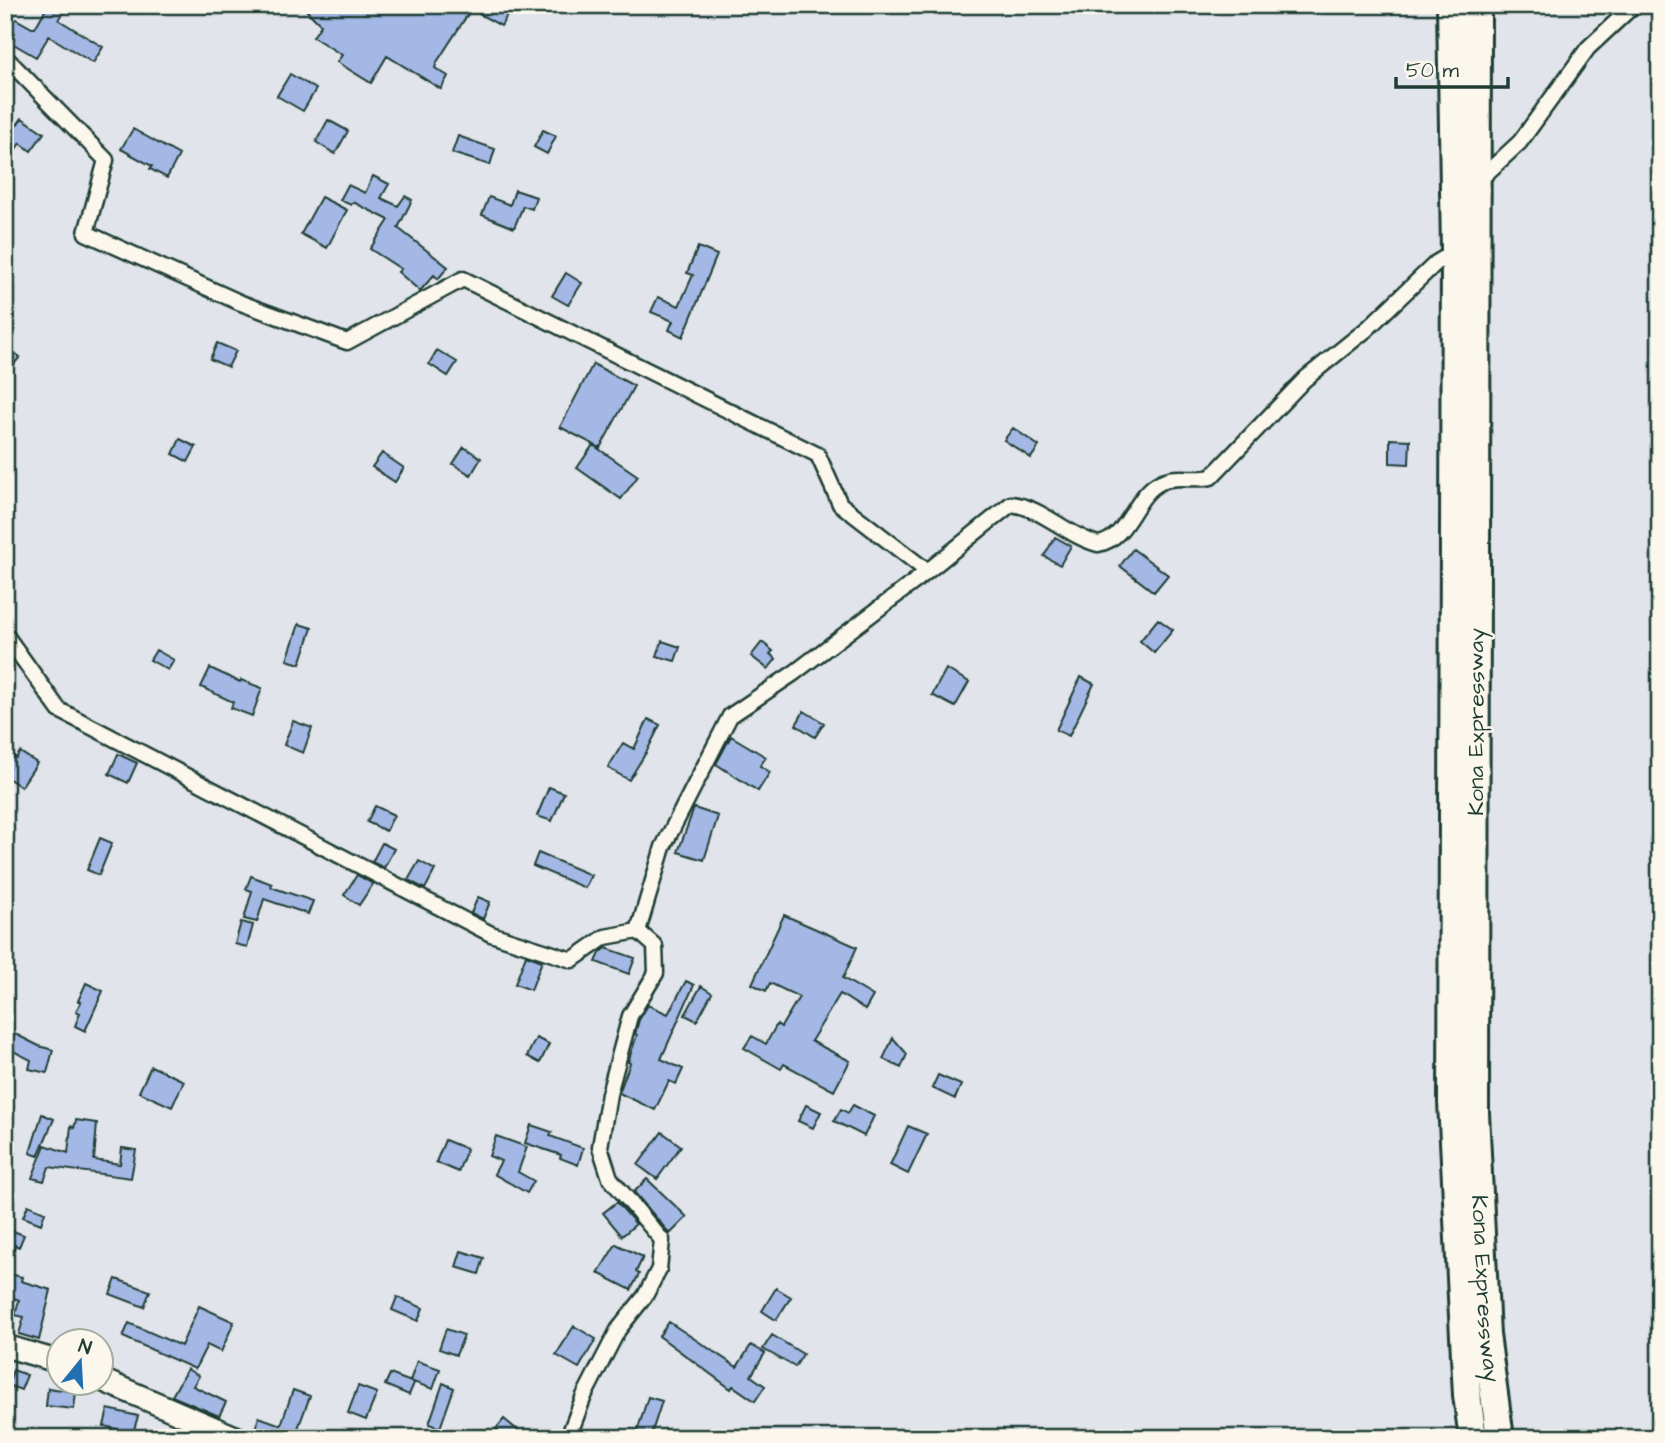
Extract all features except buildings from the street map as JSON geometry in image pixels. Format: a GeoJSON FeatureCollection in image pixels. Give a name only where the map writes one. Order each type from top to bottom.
{"type":"FeatureCollection","features":[{"type":"Feature","properties":{"kind":"highway","name":"Kona Expressway"},"geometry":{"type":"LineString","coordinates":[[1451,5],[1466,250],[1475,1113],[1486,1335],[1500,1438]]}},
{"type":"Feature","properties":{"kind":"highway","name":"Kona Expressway"},"geometry":{"type":"LineString","coordinates":[[1472,1438],[1467,1395],[1452,1102],[1466,250],[1477,182],[1477,5]]}},
{"type":"Feature","properties":{"kind":"main road"},"geometry":{"type":"LineString","coordinates":[[5,1346],[46,1358]]}},
{"type":"Feature","properties":{"kind":"main road"},"geometry":{"type":"LineString","coordinates":[[116,1386],[237,1438]]}},
{"type":"Feature","properties":{"kind":"street"},"geometry":{"type":"LineString","coordinates":[[1477,182],[1520,142],[1588,48],[1634,5]]}},
{"type":"Feature","properties":{"kind":"street"},"geometry":{"type":"LineString","coordinates":[[5,57],[106,160],[86,233],[241,303],[347,342],[463,279],[818,455],[840,504],[928,571]]}},
{"type":"Feature","properties":{"kind":"street"},"geometry":{"type":"LineString","coordinates":[[638,931],[663,847],[730,716],[794,673],[1011,504],[1032,509],[1098,544],[1110,540],[1149,490],[1160,482],[1211,477],[1305,379],[1367,329],[1436,263],[1466,250]]}},
{"type":"Feature","properties":{"kind":"street"},"geometry":{"type":"LineString","coordinates":[[5,634],[59,710],[491,934],[572,960],[605,937],[638,931]]}},
{"type":"Feature","properties":{"kind":"street"},"geometry":{"type":"LineString","coordinates":[[568,1438],[584,1396],[618,1329],[645,1296],[659,1269],[662,1240],[610,1178],[600,1147],[609,1094],[630,1016],[656,973],[655,946],[638,931]]}}]}
